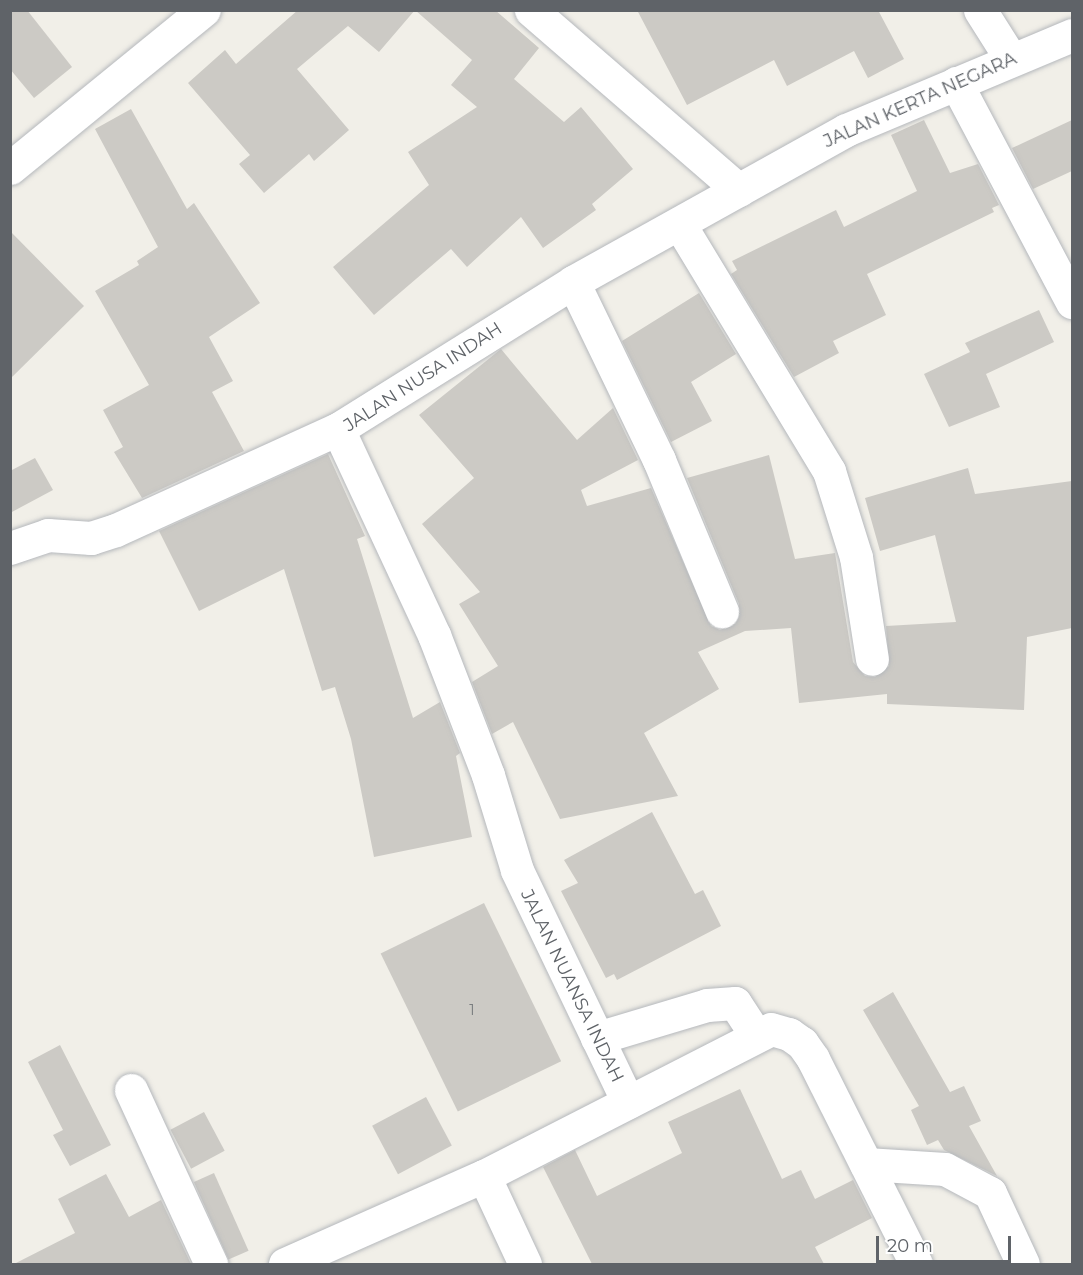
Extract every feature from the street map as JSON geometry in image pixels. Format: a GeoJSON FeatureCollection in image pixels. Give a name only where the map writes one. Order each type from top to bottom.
{"type":"FeatureCollection","features":[{"type":"Feature","properties":{"kind":"street"},"geometry":{"type":"LineString","coordinates":[[10,168],[204,10]]}},
{"type":"Feature","properties":{"kind":"street"},"geometry":{"type":"LineString","coordinates":[[531,10],[740,190]]}},
{"type":"Feature","properties":{"kind":"street"},"geometry":{"type":"LineString","coordinates":[[980,10],[1011,59]]}},
{"type":"Feature","properties":{"kind":"street","name":"JALAN KERTA NEGARA"},"geometry":{"type":"LineString","coordinates":[[740,190],[846,130],[1072,35]]}},
{"type":"Feature","properties":{"kind":"street"},"geometry":{"type":"LineString","coordinates":[[956,83],[1072,302]]}},
{"type":"Feature","properties":{"kind":"street","name":"JALAN NUSA INDAH"},"geometry":{"type":"LineString","coordinates":[[517,870],[488,775],[434,635],[338,429],[573,282],[740,190]]}},
{"type":"Feature","properties":{"kind":"street"},"geometry":{"type":"LineString","coordinates":[[680,225],[830,471],[856,557],[872,659]]}},
{"type":"Feature","properties":{"kind":"street"},"geometry":{"type":"LineString","coordinates":[[573,282],[659,460],[722,611]]}},
{"type":"Feature","properties":{"kind":"street"},"geometry":{"type":"LineString","coordinates":[[10,548],[48,535],[91,538],[116,530],[338,429]]}},
{"type":"Feature","properties":{"kind":"street","name":"JALAN NUANSA INDAH"},"geometry":{"type":"LineString","coordinates":[[517,870],[628,1102]]}},
{"type":"Feature","properties":{"kind":"street"},"geometry":{"type":"LineString","coordinates":[[597,1038],[707,1005],[735,1003],[741,1008],[755,1034]]}},
{"type":"Feature","properties":{"kind":"street"},"geometry":{"type":"LineString","coordinates":[[285,1264],[484,1176],[755,1034],[771,1029],[789,1034],[802,1043],[916,1264]]}},
{"type":"Feature","properties":{"kind":"street"},"geometry":{"type":"LineString","coordinates":[[131,1090],[211,1264]]}},
{"type":"Feature","properties":{"kind":"street"},"geometry":{"type":"LineString","coordinates":[[866,1164],[945,1169],[990,1193],[1023,1264]]}},
{"type":"Feature","properties":{"kind":"street"},"geometry":{"type":"LineString","coordinates":[[484,1176],[525,1264]]}},
{"type":"Feature","properties":{"kind":"building"},"geometry":{"type":"Polygon","coordinates":[[[10,10],[27,10],[72,67],[34,98],[10,69],[10,10]]]}},
{"type":"Feature","properties":{"kind":"building"},"geometry":{"type":"Polygon","coordinates":[[[298,10],[415,10],[379,52],[348,26],[297,69],[349,130],[314,161],[309,154],[264,193],[239,164],[250,155],[188,83],[225,50],[236,64],[298,10]]]}},
{"type":"Feature","properties":{"kind":"building"},"geometry":{"type":"Polygon","coordinates":[[[415,10],[495,10],[539,48],[514,79],[564,122],[581,107],[633,169],[592,204],[596,210],[543,248],[521,217],[467,267],[451,249],[374,315],[333,267],[429,185],[408,152],[477,107],[451,85],[472,60],[415,10]]]}},
{"type":"Feature","properties":{"kind":"building"},"geometry":{"type":"Polygon","coordinates":[[[637,10],[878,10],[904,59],[868,78],[854,51],[787,86],[774,60],[687,105],[637,10]]]}},
{"type":"Feature","properties":{"kind":"building"},"geometry":{"type":"Polygon","coordinates":[[[131,109],[187,209],[194,203],[260,303],[209,337],[233,381],[212,392],[244,451],[142,498],[114,452],[123,447],[103,410],[149,385],[95,291],[139,265],[137,261],[158,247],[95,129],[131,109]]]}},
{"type":"Feature","properties":{"kind":"building"},"geometry":{"type":"Polygon","coordinates":[[[924,120],[950,173],[978,164],[999,205],[992,208],[994,212],[867,274],[886,315],[833,341],[839,353],[794,377],[731,274],[737,270],[732,261],[836,210],[844,227],[917,191],[891,135],[924,120]]]}},
{"type":"Feature","properties":{"kind":"building"},"geometry":{"type":"Polygon","coordinates":[[[1072,120],[1072,171],[1033,189],[1012,148],[1072,120]]]}},
{"type":"Feature","properties":{"kind":"building"},"geometry":{"type":"Polygon","coordinates":[[[10,231],[84,306],[10,379],[10,231]]]}},
{"type":"Feature","properties":{"kind":"building"},"geometry":{"type":"Polygon","coordinates":[[[699,293],[736,354],[691,382],[712,421],[671,442],[622,341],[699,293]]]}},
{"type":"Feature","properties":{"kind":"building"},"geometry":{"type":"Polygon","coordinates":[[[1039,310],[1054,342],[986,374],[1000,407],[949,427],[924,374],[970,352],[965,343],[1039,310]]]}},
{"type":"Feature","properties":{"kind":"building"},"geometry":{"type":"Polygon","coordinates":[[[501,349],[577,440],[613,408],[638,460],[581,490],[587,506],[651,488],[711,626],[720,630],[736,623],[739,604],[687,478],[769,455],[795,559],[835,553],[853,662],[865,676],[875,677],[889,666],[886,626],[956,622],[935,535],[880,551],[865,498],[968,468],[975,494],[1072,481],[1072,628],[1027,637],[1024,710],[887,704],[887,694],[799,703],[791,628],[745,631],[698,652],[719,689],[644,733],[678,796],[560,819],[513,722],[492,734],[472,682],[498,666],[459,604],[480,592],[422,524],[474,478],[419,415],[501,349]]]}},
{"type":"Feature","properties":{"kind":"building"},"geometry":{"type":"Polygon","coordinates":[[[328,454],[365,536],[357,539],[413,718],[440,702],[460,753],[456,756],[472,837],[374,857],[351,739],[335,687],[322,691],[284,569],[199,611],[159,531],[328,454]]]}},
{"type":"Feature","properties":{"kind":"building"},"geometry":{"type":"Polygon","coordinates":[[[35,458],[53,490],[10,513],[10,471],[35,458]]]}},
{"type":"Feature","properties":{"kind":"building"},"geometry":{"type":"Polygon","coordinates":[[[652,812],[695,894],[703,890],[721,926],[617,980],[614,974],[606,978],[561,891],[578,883],[564,860],[652,812]]]}},
{"type":"Feature","properties":{"kind":"building"},"geometry":{"type":"Polygon","coordinates":[[[484,903],[561,1061],[458,1112],[381,953],[484,903]]]}},
{"type":"Feature","properties":{"kind":"building"},"geometry":{"type":"Polygon","coordinates":[[[893,992],[950,1092],[964,1086],[981,1121],[969,1126],[997,1176],[944,1150],[938,1140],[927,1145],[911,1110],[919,1106],[863,1010],[893,992]]]}},
{"type":"Feature","properties":{"kind":"building"},"geometry":{"type":"Polygon","coordinates":[[[60,1045],[111,1145],[70,1166],[53,1135],[63,1130],[28,1062],[60,1045]]]}},
{"type":"Feature","properties":{"kind":"building"},"geometry":{"type":"Polygon","coordinates":[[[740,1089],[782,1179],[801,1170],[815,1199],[853,1180],[872,1218],[815,1247],[824,1264],[592,1264],[543,1167],[575,1150],[597,1196],[682,1153],[668,1122],[740,1089]]]}},
{"type":"Feature","properties":{"kind":"building"},"geometry":{"type":"Polygon","coordinates":[[[426,1097],[452,1146],[398,1174],[372,1126],[426,1097]]]}},
{"type":"Feature","properties":{"kind":"building"},"geometry":{"type":"Polygon","coordinates":[[[204,1112],[225,1151],[191,1169],[170,1130],[204,1112]]]}},
{"type":"Feature","properties":{"kind":"building"},"geometry":{"type":"Polygon","coordinates":[[[214,1173],[249,1251],[228,1260],[194,1182],[214,1173]]]}},
{"type":"Feature","properties":{"kind":"building"},"geometry":{"type":"Polygon","coordinates":[[[106,1174],[129,1217],[161,1200],[191,1264],[14,1264],[75,1233],[58,1199],[106,1174]]]}}]}
